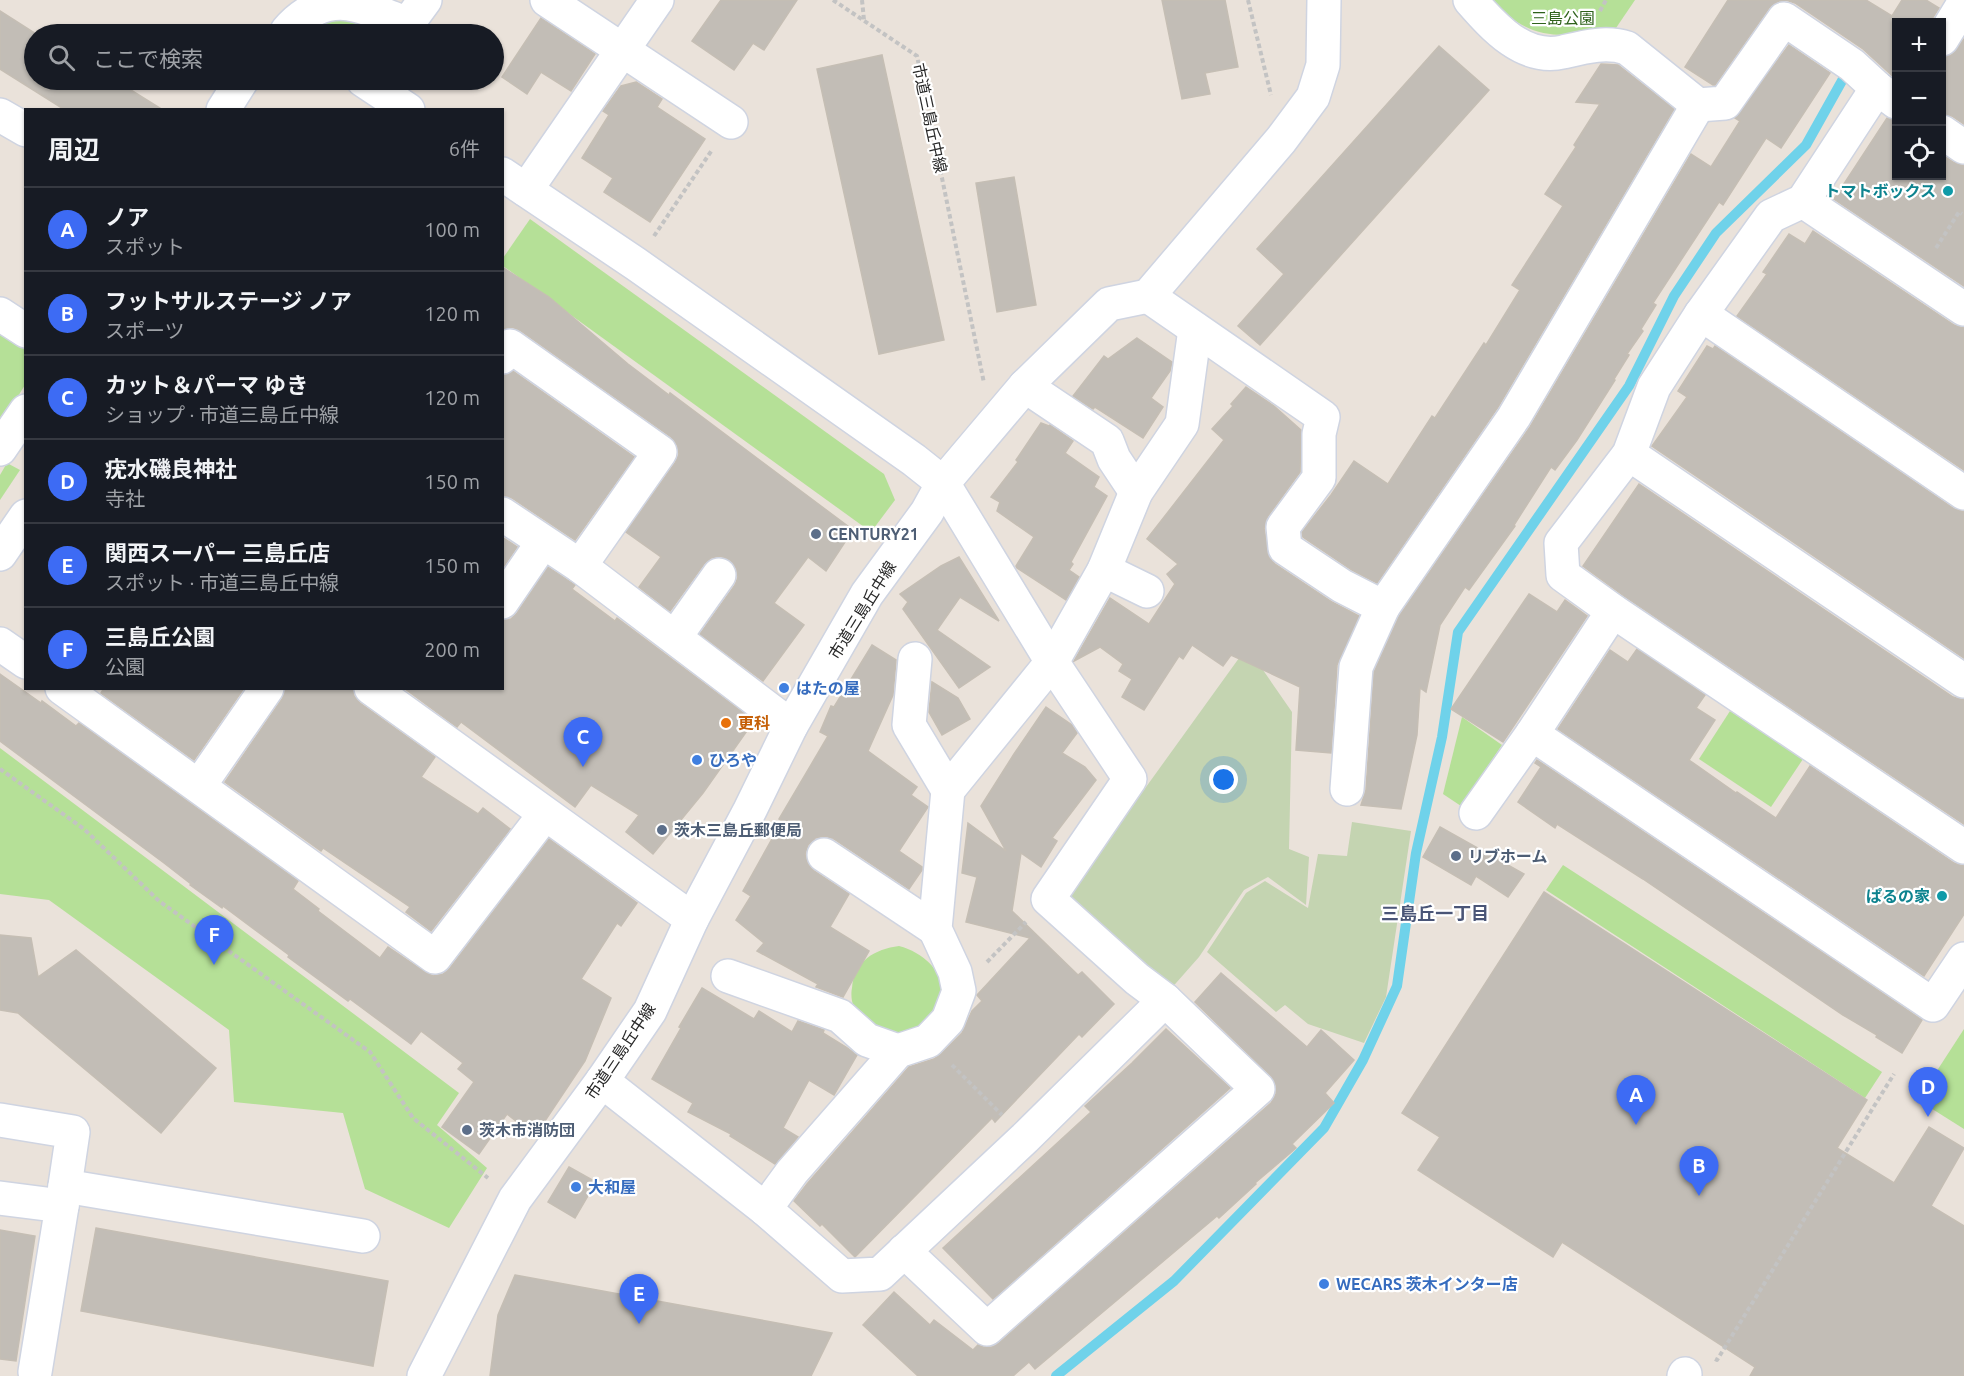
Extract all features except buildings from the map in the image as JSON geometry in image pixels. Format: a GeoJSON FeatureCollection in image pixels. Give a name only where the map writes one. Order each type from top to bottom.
{"type":"FeatureCollection","features":[{"type":"Feature","properties":{"kind":"street"},"geometry":{"type":"LineString","coordinates":[[548,0],[730,122]]}},
{"type":"Feature","properties":{"kind":"street"},"geometry":{"type":"LineString","coordinates":[[657,0],[623,51],[514,182],[636,264],[914,460],[943,483],[1053,662],[1130,779],[1048,899],[1137,979],[1166,1000],[1258,1089],[987,1329],[904,1251]]}},
{"type":"Feature","properties":{"kind":"street"},"geometry":{"type":"LineString","coordinates":[[992,425],[1025,386],[1109,304],[1148,296],[1281,140],[1313,97],[1323,65],[1324,0]]}},
{"type":"Feature","properties":{"kind":"street"},"geometry":{"type":"LineString","coordinates":[[1470,0],[1506,36],[1532,51],[1545,54],[1617,45],[1627,48],[1698,105],[1725,103],[1790,10],[1887,95],[1803,201],[1771,216],[1701,315],[1654,387],[1629,454],[1561,543],[1563,575],[1964,847]]}},
{"type":"Feature","properties":{"kind":"street"},"geometry":{"type":"LineString","coordinates":[[1946,31],[1964,3]]}},
{"type":"Feature","properties":{"kind":"street"},"geometry":{"type":"LineString","coordinates":[[293,24],[309,12],[327,4],[350,4],[411,20]]}},
{"type":"Feature","properties":{"kind":"street"},"geometry":{"type":"LineString","coordinates":[[224,108],[236,90]]}},
{"type":"Feature","properties":{"kind":"street"},"geometry":{"type":"LineString","coordinates":[[380,90],[405,108]]}},
{"type":"Feature","properties":{"kind":"street"},"geometry":{"type":"LineString","coordinates":[[1347,789],[1356,667],[1383,607],[1514,417],[1698,105]]}},
{"type":"Feature","properties":{"kind":"street"},"geometry":{"type":"LineString","coordinates":[[0,115],[24,129]]}},
{"type":"Feature","properties":{"kind":"street"},"geometry":{"type":"LineString","coordinates":[[1946,135],[1964,147]]}},
{"type":"Feature","properties":{"kind":"street"},"geometry":{"type":"LineString","coordinates":[[1803,201],[1964,309]]}},
{"type":"Feature","properties":{"kind":"street"},"geometry":{"type":"LineString","coordinates":[[1148,296],[1323,417],[1319,434],[1319,478],[1283,527],[1285,548],[1342,586],[1383,607]]}},
{"type":"Feature","properties":{"kind":"street"},"geometry":{"type":"LineString","coordinates":[[0,314],[24,330]]}},
{"type":"Feature","properties":{"kind":"street"},"geometry":{"type":"LineString","coordinates":[[1701,315],[1964,493]]}},
{"type":"Feature","properties":{"kind":"street"},"geometry":{"type":"LineString","coordinates":[[765,1209],[792,1172],[913,1046],[948,1020],[959,991],[955,972],[935,929],[948,790],[1053,662],[1104,570],[1136,492],[1182,424],[1195,329]]}},
{"type":"Feature","properties":{"kind":"street"},"geometry":{"type":"LineString","coordinates":[[504,354],[510,346],[660,452],[580,566]]}},
{"type":"Feature","properties":{"kind":"street"},"geometry":{"type":"LineString","coordinates":[[1025,386],[1107,441],[1114,459],[1136,492]]}},
{"type":"Feature","properties":{"kind":"street"},"geometry":{"type":"LineString","coordinates":[[0,449],[24,414]]}},
{"type":"Feature","properties":{"kind":"street","name":"市道三島丘中線"},"geometry":{"type":"LineString","coordinates":[[424,1376],[515,1199],[602,1081],[650,1011],[692,919],[750,810],[791,726],[867,594],[927,512],[943,483],[992,425]]}},
{"type":"Feature","properties":{"kind":"street"},"geometry":{"type":"LineString","coordinates":[[1629,454],[1964,681]]}},
{"type":"Feature","properties":{"kind":"street"},"geometry":{"type":"LineString","coordinates":[[504,515],[580,566],[791,726]]}},
{"type":"Feature","properties":{"kind":"street"},"geometry":{"type":"LineString","coordinates":[[0,554],[24,519]]}},
{"type":"Feature","properties":{"kind":"street"},"geometry":{"type":"LineString","coordinates":[[504,599],[543,542]]}},
{"type":"Feature","properties":{"kind":"street"},"geometry":{"type":"LineString","coordinates":[[1104,570],[1148,591]]}},
{"type":"Feature","properties":{"kind":"street"},"geometry":{"type":"LineString","coordinates":[[675,638],[719,575]]}},
{"type":"Feature","properties":{"kind":"street"},"geometry":{"type":"LineString","coordinates":[[1476,813],[1532,734],[1613,611]]}},
{"type":"Feature","properties":{"kind":"street"},"geometry":{"type":"LineString","coordinates":[[0,644],[24,661]]}},
{"type":"Feature","properties":{"kind":"street"},"geometry":{"type":"LineString","coordinates":[[915,659],[909,725],[948,790]]}},
{"type":"Feature","properties":{"kind":"street"},"geometry":{"type":"LineString","coordinates":[[65,690],[435,957],[545,813]]}},
{"type":"Feature","properties":{"kind":"street"},"geometry":{"type":"LineString","coordinates":[[199,786],[266,690]]}},
{"type":"Feature","properties":{"kind":"street"},"geometry":{"type":"LineString","coordinates":[[374,690],[692,919]]}},
{"type":"Feature","properties":{"kind":"street"},"geometry":{"type":"LineString","coordinates":[[1532,734],[1933,1005],[1964,959]]}},
{"type":"Feature","properties":{"kind":"street"},"geometry":{"type":"LineString","coordinates":[[824,855],[935,929]]}},
{"type":"Feature","properties":{"kind":"street"},"geometry":{"type":"LineString","coordinates":[[728,976],[840,1016],[867,1040],[913,1046]]}},
{"type":"Feature","properties":{"kind":"street"},"geometry":{"type":"LineString","coordinates":[[602,1081],[765,1209],[842,1276],[880,1274],[1025,1138],[1166,1000]]}},
{"type":"Feature","properties":{"kind":"street"},"geometry":{"type":"LineString","coordinates":[[0,1120],[73,1132],[41,1375]]}},
{"type":"Feature","properties":{"kind":"street"},"geometry":{"type":"LineString","coordinates":[[0,1198],[64,1196],[363,1236]]}},
{"type":"Feature","properties":{"kind":"path","name":"市道三島丘中線"},"geometry":{"type":"LineString","coordinates":[[833,0],[917,56],[992,425]]}},
{"type":"Feature","properties":{"kind":"path"},"geometry":{"type":"LineString","coordinates":[[862,0],[864,20]]}},
{"type":"Feature","properties":{"kind":"path"},"geometry":{"type":"LineString","coordinates":[[1248,0],[1281,140]]}},
{"type":"Feature","properties":{"kind":"path"},"geometry":{"type":"LineString","coordinates":[[636,264],[730,122]]}},
{"type":"Feature","properties":{"kind":"path"},"geometry":{"type":"LineString","coordinates":[[1917,277],[1959,212],[1962,214]]}},
{"type":"Feature","properties":{"kind":"path"},"geometry":{"type":"LineString","coordinates":[[0,769],[84,829],[159,901],[370,1052],[413,1118],[515,1199]]}},
{"type":"Feature","properties":{"kind":"path"},"geometry":{"type":"LineString","coordinates":[[750,810],[824,855]]}},
{"type":"Feature","properties":{"kind":"path"},"geometry":{"type":"LineString","coordinates":[[959,991],[1048,899]]}},
{"type":"Feature","properties":{"kind":"path"},"geometry":{"type":"LineString","coordinates":[[913,1046],[1025,1138]]}},
{"type":"Feature","properties":{"kind":"path"},"geometry":{"type":"LineString","coordinates":[[1685,1375],[1700,1350],[1717,1360],[1894,1074]]}},
{"type":"Feature","properties":{"kind":"green space","name":"三島公園"},"geometry":{"type":"Polygon","coordinates":[[[1492,0],[1635,0],[1616,28],[1564,35],[1549,34],[1520,24],[1492,0]]]}},
{"type":"Feature","properties":{"kind":"green space"},"geometry":{"type":"Polygon","coordinates":[[[334,15],[350,22],[376,24],[317,24],[334,15]]]}},
{"type":"Feature","properties":{"kind":"green space"},"geometry":{"type":"Polygon","coordinates":[[[530,219],[884,474],[895,500],[871,532],[504,267],[504,257],[530,219]]]}},
{"type":"Feature","properties":{"kind":"green space"},"geometry":{"type":"Polygon","coordinates":[[[0,334],[24,349],[24,387],[0,425],[0,334]]]}},
{"type":"Feature","properties":{"kind":"green space"},"geometry":{"type":"Polygon","coordinates":[[[7,463],[20,470],[0,500],[0,475],[7,463]]]}},
{"type":"Feature","properties":{"kind":"green space"},"geometry":{"type":"Polygon","coordinates":[[[1247,647],[1292,712],[1289,849],[1309,857],[1306,905],[1268,877],[1244,890],[1199,957],[1169,991],[1066,898],[1247,647]]]}},
{"type":"Feature","properties":{"kind":"green space"},"geometry":{"type":"Polygon","coordinates":[[[1730,711],[1803,759],[1771,807],[1699,759],[1730,711]]]}},
{"type":"Feature","properties":{"kind":"green space"},"geometry":{"type":"Polygon","coordinates":[[[1462,717],[1502,745],[1461,806],[1443,794],[1462,717]]]}},
{"type":"Feature","properties":{"kind":"green space"},"geometry":{"type":"Polygon","coordinates":[[[0,748],[459,1093],[437,1125],[487,1168],[449,1228],[365,1189],[343,1113],[234,1102],[229,1030],[49,900],[0,894],[0,748]]]}},
{"type":"Feature","properties":{"kind":"green space"},"geometry":{"type":"Polygon","coordinates":[[[1352,822],[1411,831],[1386,997],[1364,1043],[1308,1024],[1285,1005],[1276,1012],[1207,952],[1246,893],[1265,881],[1308,908],[1318,854],[1347,856],[1352,822]]]}},
{"type":"Feature","properties":{"kind":"green space"},"geometry":{"type":"Polygon","coordinates":[[[1563,865],[1882,1072],[1865,1098],[1546,890],[1563,865]]]}},
{"type":"Feature","properties":{"kind":"green space"},"geometry":{"type":"Polygon","coordinates":[[[899,946],[912,951],[933,966],[942,987],[941,998],[936,1010],[914,1032],[884,1035],[856,1009],[852,1002],[852,990],[857,970],[867,958],[882,950],[899,946]]]}},
{"type":"Feature","properties":{"kind":"green space"},"geometry":{"type":"Polygon","coordinates":[[[1964,1029],[1964,1129],[1918,1100],[1964,1029]]]}},
{"type":"Feature","properties":{"kind":"waterway"},"geometry":{"type":"LineString","coordinates":[[1056,1376],[1174,1281],[1324,1128],[1363,1060],[1397,986],[1416,853],[1442,737],[1458,632],[1629,386],[1674,296],[1716,233],[1806,145],[1843,79]]}},
{"type":"Feature","properties":{"kind":"place","name":"トマトボックス"},"geometry":{"type":"Point","coordinates":[1948,191]}},
{"type":"Feature","properties":{"kind":"place","name":"CENTURY21"},"geometry":{"type":"Point","coordinates":[816,534]}},
{"type":"Feature","properties":{"kind":"place","name":"はたの屋"},"geometry":{"type":"Point","coordinates":[784,688]}},
{"type":"Feature","properties":{"kind":"place","name":"更科"},"geometry":{"type":"Point","coordinates":[726,723]}},
{"type":"Feature","properties":{"kind":"place","name":"ひろや"},"geometry":{"type":"Point","coordinates":[697,760]}},
{"type":"Feature","properties":{"kind":"place","name":"カット＆パーマ ゆき"},"geometry":{"type":"Point","coordinates":[583,767]}},
{"type":"Feature","properties":{"kind":"place","name":"茨木三島丘郵便局"},"geometry":{"type":"Point","coordinates":[662,830]}},
{"type":"Feature","properties":{"kind":"place","name":"リブホーム"},"geometry":{"type":"Point","coordinates":[1456,856]}},
{"type":"Feature","properties":{"kind":"place","name":"ぱるの家"},"geometry":{"type":"Point","coordinates":[1942,896]}},
{"type":"Feature","properties":{"kind":"place","name":"三島丘公園"},"geometry":{"type":"Point","coordinates":[214,965]}},
{"type":"Feature","properties":{"kind":"place","name":"疣水磯良神社"},"geometry":{"type":"Point","coordinates":[1928,1117]}},
{"type":"Feature","properties":{"kind":"place","name":"ノア"},"geometry":{"type":"Point","coordinates":[1636,1125]}},
{"type":"Feature","properties":{"kind":"place","name":"茨木市消防団"},"geometry":{"type":"Point","coordinates":[467,1130]}},
{"type":"Feature","properties":{"kind":"place","name":"大和屋"},"geometry":{"type":"Point","coordinates":[576,1187]}},
{"type":"Feature","properties":{"kind":"place","name":"フットサルステージ ノア"},"geometry":{"type":"Point","coordinates":[1699,1196]}},
{"type":"Feature","properties":{"kind":"place","name":"WECARS 茨木インター店"},"geometry":{"type":"Point","coordinates":[1324,1284]}},
{"type":"Feature","properties":{"kind":"place","name":"関西スーパー 三島丘店"},"geometry":{"type":"Point","coordinates":[639,1324]}},
{"type":"Feature","properties":{"kind":"district","name":"三島丘一丁目"},"geometry":{"type":"Point","coordinates":[1435,914]}}]}
